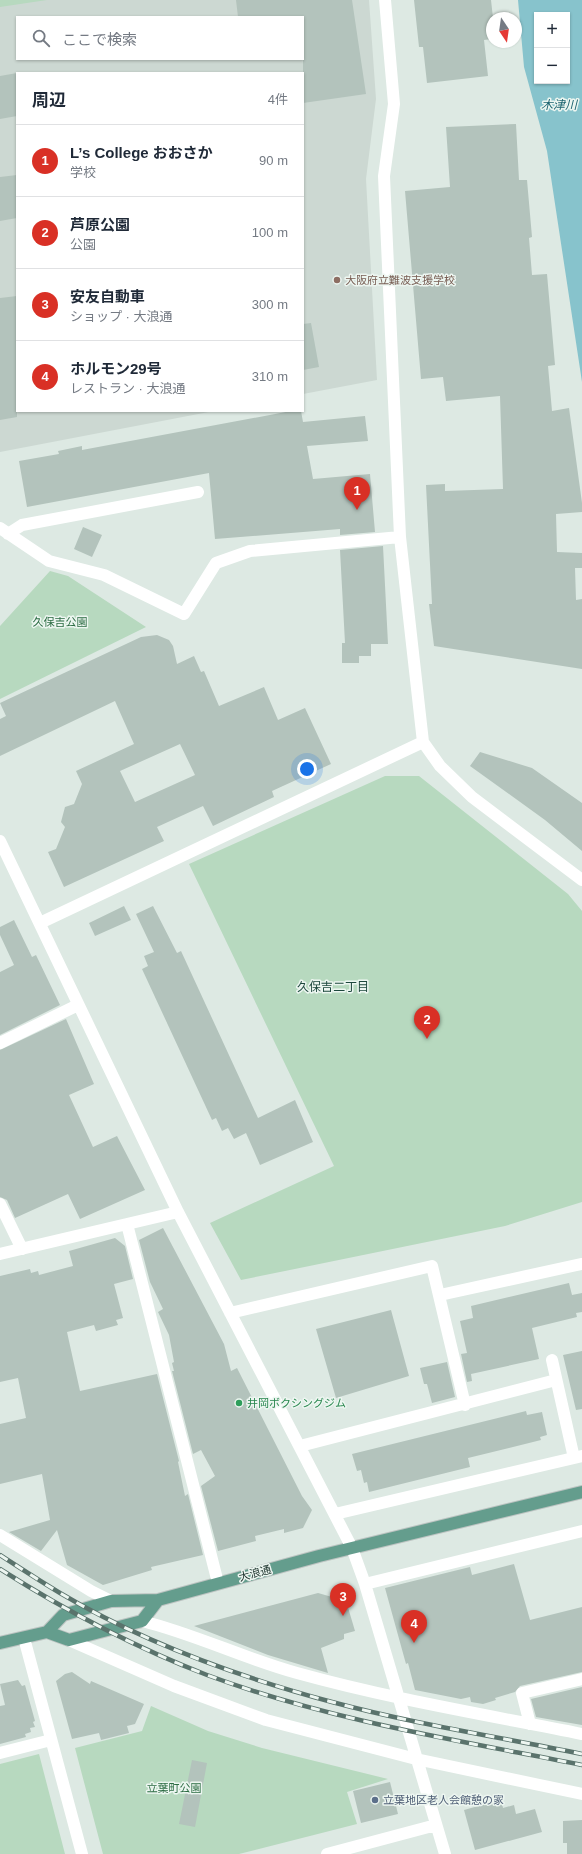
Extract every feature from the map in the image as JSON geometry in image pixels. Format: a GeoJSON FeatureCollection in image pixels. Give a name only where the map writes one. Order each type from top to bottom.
{"type":"FeatureCollection","features":[{"type":"Feature","properties":{"kind":"main road","name":"大浪通"},"geometry":{"type":"LineString","coordinates":[[48,1632],[63,1615],[111,1601],[158,1600],[352,1548],[582,1492]]}},
{"type":"Feature","properties":{"kind":"main road"},"geometry":{"type":"LineString","coordinates":[[0,1643],[48,1632],[69,1640],[142,1621],[158,1600]]}},
{"type":"Feature","properties":{"kind":"street"},"geometry":{"type":"LineString","coordinates":[[385,0],[394,104],[384,176],[400,537],[423,742],[440,766],[472,797],[582,880]]}},
{"type":"Feature","properties":{"kind":"street"},"geometry":{"type":"LineString","coordinates":[[4,531],[22,525],[198,492]]}},
{"type":"Feature","properties":{"kind":"street"},"geometry":{"type":"LineString","coordinates":[[4,531],[49,561],[104,575],[184,614],[216,563],[250,551],[400,537]]}},
{"type":"Feature","properties":{"kind":"street"},"geometry":{"type":"LineString","coordinates":[[40,923],[423,742]]}},
{"type":"Feature","properties":{"kind":"street"},"geometry":{"type":"LineString","coordinates":[[0,841],[178,1212],[352,1548],[365,1584],[444,1854]]}},
{"type":"Feature","properties":{"kind":"street"},"geometry":{"type":"LineString","coordinates":[[0,1042],[78,1005]]}},
{"type":"Feature","properties":{"kind":"street"},"geometry":{"type":"LineString","coordinates":[[0,1204],[22,1248]]}},
{"type":"Feature","properties":{"kind":"street"},"geometry":{"type":"LineString","coordinates":[[0,1254],[178,1212]]}},
{"type":"Feature","properties":{"kind":"street"},"geometry":{"type":"LineString","coordinates":[[127,1224],[218,1583]]}},
{"type":"Feature","properties":{"kind":"street"},"geometry":{"type":"LineString","coordinates":[[440,1295],[581,1264]]}},
{"type":"Feature","properties":{"kind":"street"},"geometry":{"type":"LineString","coordinates":[[230,1313],[432,1266],[465,1405]]}},
{"type":"Feature","properties":{"kind":"street"},"geometry":{"type":"LineString","coordinates":[[334,1514],[578,1457],[556,1380],[552,1360]]}},
{"type":"Feature","properties":{"kind":"street"},"geometry":{"type":"LineString","coordinates":[[300,1446],[465,1405],[556,1380]]}},
{"type":"Feature","properties":{"kind":"street"},"geometry":{"type":"LineString","coordinates":[[365,1584],[582,1531]]}},
{"type":"Feature","properties":{"kind":"street"},"geometry":{"type":"LineString","coordinates":[[0,1536],[91,1591],[111,1601]]}},
{"type":"Feature","properties":{"kind":"street"},"geometry":{"type":"LineString","coordinates":[[142,1621],[168,1627],[296,1673],[398,1697],[582,1734]]}},
{"type":"Feature","properties":{"kind":"street"},"geometry":{"type":"LineString","coordinates":[[24,1638],[82,1854]]}},
{"type":"Feature","properties":{"kind":"street"},"geometry":{"type":"LineString","coordinates":[[69,1640],[174,1686],[266,1720],[416,1759],[582,1794]]}},
{"type":"Feature","properties":{"kind":"street"},"geometry":{"type":"LineString","coordinates":[[530,1724],[522,1693],[582,1679]]}},
{"type":"Feature","properties":{"kind":"street"},"geometry":{"type":"LineString","coordinates":[[0,1753],[51,1740]]}},
{"type":"Feature","properties":{"kind":"street"},"geometry":{"type":"LineString","coordinates":[[327,1854],[436,1825]]}},
{"type":"Feature","properties":{"kind":"shaded area","name":"大阪府立難波支援学校"},"geometry":{"type":"Polygon","coordinates":[[[0,0],[369,0],[376,99],[366,179],[377,380],[304,394],[304,72],[16,72],[16,412],[209,412],[0,452],[0,0]]]}},
{"type":"Feature","properties":{"kind":"green space"},"geometry":{"type":"Polygon","coordinates":[[[0,0],[47,0],[0,7],[0,0]]]}},
{"type":"Feature","properties":{"kind":"green space","name":"久保吉公園"},"geometry":{"type":"Polygon","coordinates":[[[50,571],[68,576],[146,627],[0,699],[0,626],[50,571]]]}},
{"type":"Feature","properties":{"kind":"green space"},"geometry":{"type":"Polygon","coordinates":[[[385,776],[419,776],[568,894],[582,911],[582,1202],[505,1226],[241,1280],[210,1223],[334,1166],[189,864],[385,776]]]}},
{"type":"Feature","properties":{"kind":"green space","name":"立葉町公園"},"geometry":{"type":"Polygon","coordinates":[[[151,1706],[208,1731],[262,1748],[388,1779],[347,1792],[357,1824],[239,1854],[103,1854],[75,1748],[142,1731],[151,1706]]]}},
{"type":"Feature","properties":{"kind":"green space"},"geometry":{"type":"Polygon","coordinates":[[[39,1754],[65,1854],[0,1854],[0,1764],[39,1754]]]}},
{"type":"Feature","properties":{"kind":"water","name":"木津川"},"geometry":{"type":"Polygon","coordinates":[[[518,0],[582,0],[582,382],[547,151],[524,67],[522,12],[519,12],[518,0]]]}},
{"type":"Feature","properties":{"kind":"building"},"geometry":{"type":"Polygon","coordinates":[[[236,0],[352,0],[366,94],[304,103],[304,16],[238,16],[236,0]]]}},
{"type":"Feature","properties":{"kind":"building"},"geometry":{"type":"Polygon","coordinates":[[[414,0],[491,0],[492,12],[486,12],[486,40],[484,40],[488,76],[427,83],[423,47],[419,47],[414,0]]]}},
{"type":"Feature","properties":{"kind":"building"},"geometry":{"type":"Polygon","coordinates":[[[16,73],[16,116],[0,119],[0,76],[16,73]]]}},
{"type":"Feature","properties":{"kind":"building"},"geometry":{"type":"Polygon","coordinates":[[[516,124],[519,180],[527,180],[532,237],[529,238],[532,275],[547,274],[555,365],[548,366],[552,411],[569,408],[582,503],[582,512],[556,514],[557,552],[582,553],[582,568],[575,568],[576,600],[582,599],[582,669],[434,646],[429,604],[432,604],[426,485],[445,484],[445,491],[503,489],[500,396],[446,401],[443,377],[421,379],[405,191],[450,187],[446,127],[516,124]]]}},
{"type":"Feature","properties":{"kind":"building"},"geometry":{"type":"Polygon","coordinates":[[[16,175],[16,218],[0,221],[0,177],[16,175]]]}},
{"type":"Feature","properties":{"kind":"building"},"geometry":{"type":"Polygon","coordinates":[[[16,296],[17,417],[0,420],[0,298],[16,296]]]}},
{"type":"Feature","properties":{"kind":"building"},"geometry":{"type":"Polygon","coordinates":[[[311,323],[319,367],[304,370],[304,324],[311,323]]]}},
{"type":"Feature","properties":{"kind":"building"},"geometry":{"type":"Polygon","coordinates":[[[286,412],[301,412],[303,422],[365,416],[368,441],[307,446],[313,479],[370,474],[375,532],[340,535],[340,529],[215,539],[209,473],[27,507],[19,461],[59,454],[58,451],[82,446],[82,450],[286,412]]]}},
{"type":"Feature","properties":{"kind":"building"},"geometry":{"type":"Polygon","coordinates":[[[83,527],[102,535],[92,557],[74,549],[83,527]]]}},
{"type":"Feature","properties":{"kind":"building"},"geometry":{"type":"Polygon","coordinates":[[[383,546],[388,644],[371,644],[371,656],[359,656],[359,663],[342,663],[342,643],[345,643],[340,550],[383,546]]]}},
{"type":"Feature","properties":{"kind":"building"},"geometry":{"type":"Polygon","coordinates":[[[157,635],[169,640],[173,646],[177,664],[194,656],[201,672],[204,671],[219,706],[264,687],[278,720],[305,708],[331,764],[272,791],[274,797],[213,826],[203,806],[157,827],[164,841],[64,887],[48,852],[56,849],[65,827],[61,822],[65,807],[74,804],[82,784],[76,771],[134,744],[115,701],[0,756],[0,719],[6,716],[0,703],[141,637],[157,635]],[[180,744],[120,771],[135,802],[195,775],[180,744]]]}},
{"type":"Feature","properties":{"kind":"building"},"geometry":{"type":"Polygon","coordinates":[[[480,752],[532,768],[582,803],[582,851],[545,820],[470,766],[480,752]]]}},
{"type":"Feature","properties":{"kind":"building"},"geometry":{"type":"Polygon","coordinates":[[[124,906],[131,920],[95,936],[89,923],[124,906]]]}},
{"type":"Feature","properties":{"kind":"building"},"geometry":{"type":"Polygon","coordinates":[[[153,906],[177,953],[181,951],[258,1118],[295,1100],[313,1142],[260,1165],[246,1133],[234,1139],[228,1128],[222,1131],[216,1118],[212,1120],[142,969],[148,966],[144,956],[154,952],[136,914],[153,906]]]}},
{"type":"Feature","properties":{"kind":"building"},"geometry":{"type":"Polygon","coordinates":[[[14,920],[32,957],[36,955],[60,1005],[0,1035],[0,972],[14,965],[0,935],[0,927],[14,920]]]}},
{"type":"Feature","properties":{"kind":"building"},"geometry":{"type":"Polygon","coordinates":[[[66,1019],[94,1084],[69,1095],[93,1147],[117,1136],[145,1190],[80,1219],[68,1194],[15,1218],[7,1200],[0,1197],[0,1050],[66,1019]]]}},
{"type":"Feature","properties":{"kind":"building"},"geometry":{"type":"Polygon","coordinates":[[[163,1228],[224,1344],[231,1371],[237,1368],[302,1496],[312,1510],[303,1528],[284,1533],[284,1529],[255,1536],[256,1541],[218,1551],[201,1486],[215,1476],[201,1450],[193,1454],[172,1371],[174,1371],[172,1363],[174,1362],[169,1335],[158,1312],[163,1309],[150,1282],[139,1240],[163,1228]]]}},
{"type":"Feature","properties":{"kind":"building"},"geometry":{"type":"Polygon","coordinates":[[[115,1238],[125,1246],[133,1279],[114,1284],[123,1318],[116,1320],[118,1325],[96,1331],[94,1325],[67,1332],[80,1391],[157,1374],[179,1461],[185,1496],[188,1494],[203,1555],[151,1567],[152,1570],[103,1585],[67,1565],[57,1530],[41,1551],[9,1532],[50,1520],[42,1474],[0,1484],[0,1424],[26,1418],[18,1378],[0,1382],[0,1276],[30,1269],[31,1273],[38,1271],[39,1275],[73,1266],[69,1251],[115,1238]]]}},
{"type":"Feature","properties":{"kind":"building"},"geometry":{"type":"Polygon","coordinates":[[[569,1283],[572,1295],[582,1293],[582,1312],[576,1313],[577,1317],[532,1328],[539,1359],[471,1374],[472,1381],[467,1382],[461,1354],[467,1353],[460,1321],[473,1318],[471,1306],[569,1283]]]}},
{"type":"Feature","properties":{"kind":"building"},"geometry":{"type":"Polygon","coordinates":[[[391,1310],[409,1376],[336,1398],[316,1329],[391,1310]]]}},
{"type":"Feature","properties":{"kind":"building"},"geometry":{"type":"Polygon","coordinates":[[[582,1351],[582,1409],[576,1410],[563,1355],[582,1351]]]}},
{"type":"Feature","properties":{"kind":"building"},"geometry":{"type":"Polygon","coordinates":[[[447,1362],[455,1397],[432,1403],[427,1384],[424,1384],[420,1368],[447,1362]]]}},
{"type":"Feature","properties":{"kind":"building"},"geometry":{"type":"Polygon","coordinates":[[[526,1411],[527,1415],[542,1412],[547,1435],[540,1437],[541,1440],[468,1458],[470,1467],[369,1492],[367,1482],[364,1483],[361,1470],[357,1471],[352,1454],[526,1411]]]}},
{"type":"Feature","properties":{"kind":"building"},"geometry":{"type":"Polygon","coordinates":[[[514,1564],[530,1620],[582,1607],[582,1672],[520,1686],[515,1692],[495,1698],[496,1700],[483,1704],[471,1702],[470,1697],[461,1699],[415,1690],[408,1663],[406,1664],[385,1588],[470,1567],[472,1575],[514,1564]]]}},
{"type":"Feature","properties":{"kind":"building"},"geometry":{"type":"Polygon","coordinates":[[[318,1593],[332,1597],[347,1604],[355,1631],[344,1634],[344,1639],[321,1648],[328,1673],[268,1655],[194,1626],[318,1593]]]}},
{"type":"Feature","properties":{"kind":"building"},"geometry":{"type":"Polygon","coordinates":[[[72,1672],[90,1684],[91,1681],[144,1704],[135,1724],[127,1726],[129,1733],[101,1740],[99,1733],[72,1739],[56,1681],[65,1674],[72,1672]]]}},
{"type":"Feature","properties":{"kind":"building"},"geometry":{"type":"Polygon","coordinates":[[[18,1680],[22,1686],[25,1685],[35,1721],[33,1722],[35,1727],[30,1728],[31,1732],[25,1734],[26,1737],[0,1744],[0,1706],[5,1705],[0,1684],[18,1680]]]}},
{"type":"Feature","properties":{"kind":"building"},"geometry":{"type":"Polygon","coordinates":[[[582,1687],[582,1725],[536,1717],[531,1699],[582,1687]]]}},
{"type":"Feature","properties":{"kind":"building"},"geometry":{"type":"Polygon","coordinates":[[[192,1760],[207,1763],[195,1827],[179,1824],[192,1760]]]}},
{"type":"Feature","properties":{"kind":"building"},"geometry":{"type":"Polygon","coordinates":[[[390,1782],[398,1814],[361,1823],[353,1791],[390,1782]]]}},
{"type":"Feature","properties":{"kind":"building"},"geometry":{"type":"Polygon","coordinates":[[[496,1801],[497,1805],[502,1804],[503,1808],[514,1805],[516,1814],[535,1809],[542,1832],[475,1850],[464,1810],[496,1801]]]}},
{"type":"Feature","properties":{"kind":"building"},"geometry":{"type":"Polygon","coordinates":[[[582,1820],[582,1854],[567,1854],[567,1843],[563,1843],[563,1821],[582,1820]]]}},
{"type":"Feature","properties":{"kind":"railway"},"geometry":{"type":"LineString","coordinates":[[0,1555],[60,1593],[125,1628],[158,1643],[227,1670],[297,1692],[363,1710],[425,1724],[582,1754]]}},
{"type":"Feature","properties":{"kind":"railway"},"geometry":{"type":"LineString","coordinates":[[0,1569],[75,1614],[153,1653],[207,1675],[253,1691],[299,1705],[393,1728],[582,1765]]}},
{"type":"Feature","properties":{"kind":"place","name":"大阪府立難波支援学校"},"geometry":{"type":"Point","coordinates":[337,280]}},
{"type":"Feature","properties":{"kind":"place","name":"L’s College おおさか"},"geometry":{"type":"Point","coordinates":[357,510]}},
{"type":"Feature","properties":{"kind":"place","name":"芦原公園"},"geometry":{"type":"Point","coordinates":[427,1039]}},
{"type":"Feature","properties":{"kind":"place","name":"井岡ボクシングジム"},"geometry":{"type":"Point","coordinates":[239,1403]}},
{"type":"Feature","properties":{"kind":"place","name":"安友自動車"},"geometry":{"type":"Point","coordinates":[343,1616]}},
{"type":"Feature","properties":{"kind":"place","name":"ホルモン29号"},"geometry":{"type":"Point","coordinates":[414,1643]}},
{"type":"Feature","properties":{"kind":"place","name":"立葉地区老人会館憩の家"},"geometry":{"type":"Point","coordinates":[375,1800]}},
{"type":"Feature","properties":{"kind":"district","name":"久保吉二丁目"},"geometry":{"type":"Point","coordinates":[333,987]}}]}
